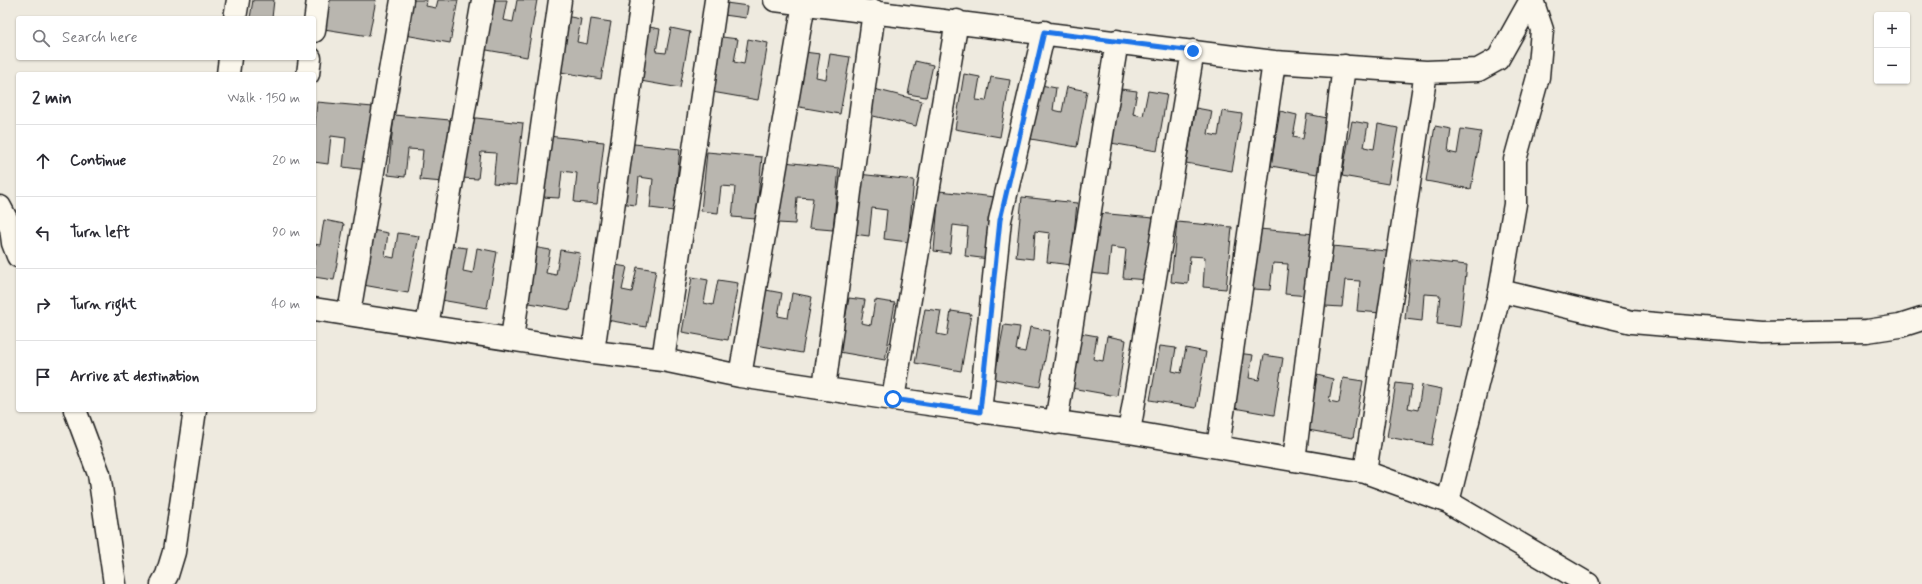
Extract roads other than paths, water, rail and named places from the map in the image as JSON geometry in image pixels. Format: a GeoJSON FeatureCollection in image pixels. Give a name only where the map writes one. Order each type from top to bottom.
{"type":"FeatureCollection","features":[{"type":"Feature","properties":{"kind":"street"},"geometry":{"type":"LineString","coordinates":[[235,16],[238,0]]}},
{"type":"Feature","properties":{"kind":"street"},"geometry":{"type":"LineString","coordinates":[[316,16],[318,0]]}},
{"type":"Feature","properties":{"kind":"street"},"geometry":{"type":"LineString","coordinates":[[349,313],[402,0]]}},
{"type":"Feature","properties":{"kind":"street"},"geometry":{"type":"LineString","coordinates":[[427,326],[483,0]]}},
{"type":"Feature","properties":{"kind":"street"},"geometry":{"type":"LineString","coordinates":[[512,339],[560,0]]}},
{"type":"Feature","properties":{"kind":"street"},"geometry":{"type":"LineString","coordinates":[[592,352],[642,0]]}},
{"type":"Feature","properties":{"kind":"street"},"geometry":{"type":"LineString","coordinates":[[663,360],[716,0]]}},
{"type":"Feature","properties":{"kind":"street"},"geometry":{"type":"LineString","coordinates":[[775,0],[1044,32],[1274,62],[1426,72],[1478,70],[1498,59],[1532,0]]}},
{"type":"Feature","properties":{"kind":"street"},"geometry":{"type":"LineString","coordinates":[[1448,502],[1500,291],[1515,204],[1515,160],[1538,77],[1542,30],[1532,0]]}},
{"type":"Feature","properties":{"kind":"street"},"geometry":{"type":"LineString","coordinates":[[740,376],[804,3]]}},
{"type":"Feature","properties":{"kind":"street"},"geometry":{"type":"LineString","coordinates":[[824,388],[874,11]]}},
{"type":"Feature","properties":{"kind":"street"},"geometry":{"type":"LineString","coordinates":[[893,399],[957,22]]}},
{"type":"Feature","properties":{"kind":"street"},"geometry":{"type":"LineString","coordinates":[[980,412],[1000,220],[1044,32]]}},
{"type":"Feature","properties":{"kind":"street"},"geometry":{"type":"LineString","coordinates":[[1056,422],[1116,41]]}},
{"type":"Feature","properties":{"kind":"street"},"geometry":{"type":"LineString","coordinates":[[1129,432],[1193,51]]}},
{"type":"Feature","properties":{"kind":"street"},"geometry":{"type":"LineString","coordinates":[[228,72],[230,60]]}},
{"type":"Feature","properties":{"kind":"street"},"geometry":{"type":"LineString","coordinates":[[308,72],[310,60]]}},
{"type":"Feature","properties":{"kind":"street"},"geometry":{"type":"LineString","coordinates":[[1218,447],[1274,62]]}},
{"type":"Feature","properties":{"kind":"street"},"geometry":{"type":"LineString","coordinates":[[1294,460],[1344,66]]}},
{"type":"Feature","properties":{"kind":"street"},"geometry":{"type":"LineString","coordinates":[[1364,472],[1426,72]]}},
{"type":"Feature","properties":{"kind":"street"},"geometry":{"type":"LineString","coordinates":[[0,207],[12,239]]}},
{"type":"Feature","properties":{"kind":"street"},"geometry":{"type":"LineString","coordinates":[[1500,291],[1632,322],[1762,332],[1867,331],[1900,326],[1922,319]]}},
{"type":"Feature","properties":{"kind":"street"},"geometry":{"type":"LineString","coordinates":[[316,309],[349,313],[592,352],[663,360],[740,376],[980,412],[1129,432],[1364,472],[1448,502],[1588,584]]}},
{"type":"Feature","properties":{"kind":"street"},"geometry":{"type":"LineString","coordinates":[[76,412],[99,474],[115,584]]}},
{"type":"Feature","properties":{"kind":"street"},"geometry":{"type":"LineString","coordinates":[[162,584],[167,575],[174,552],[195,412]]}}]}
